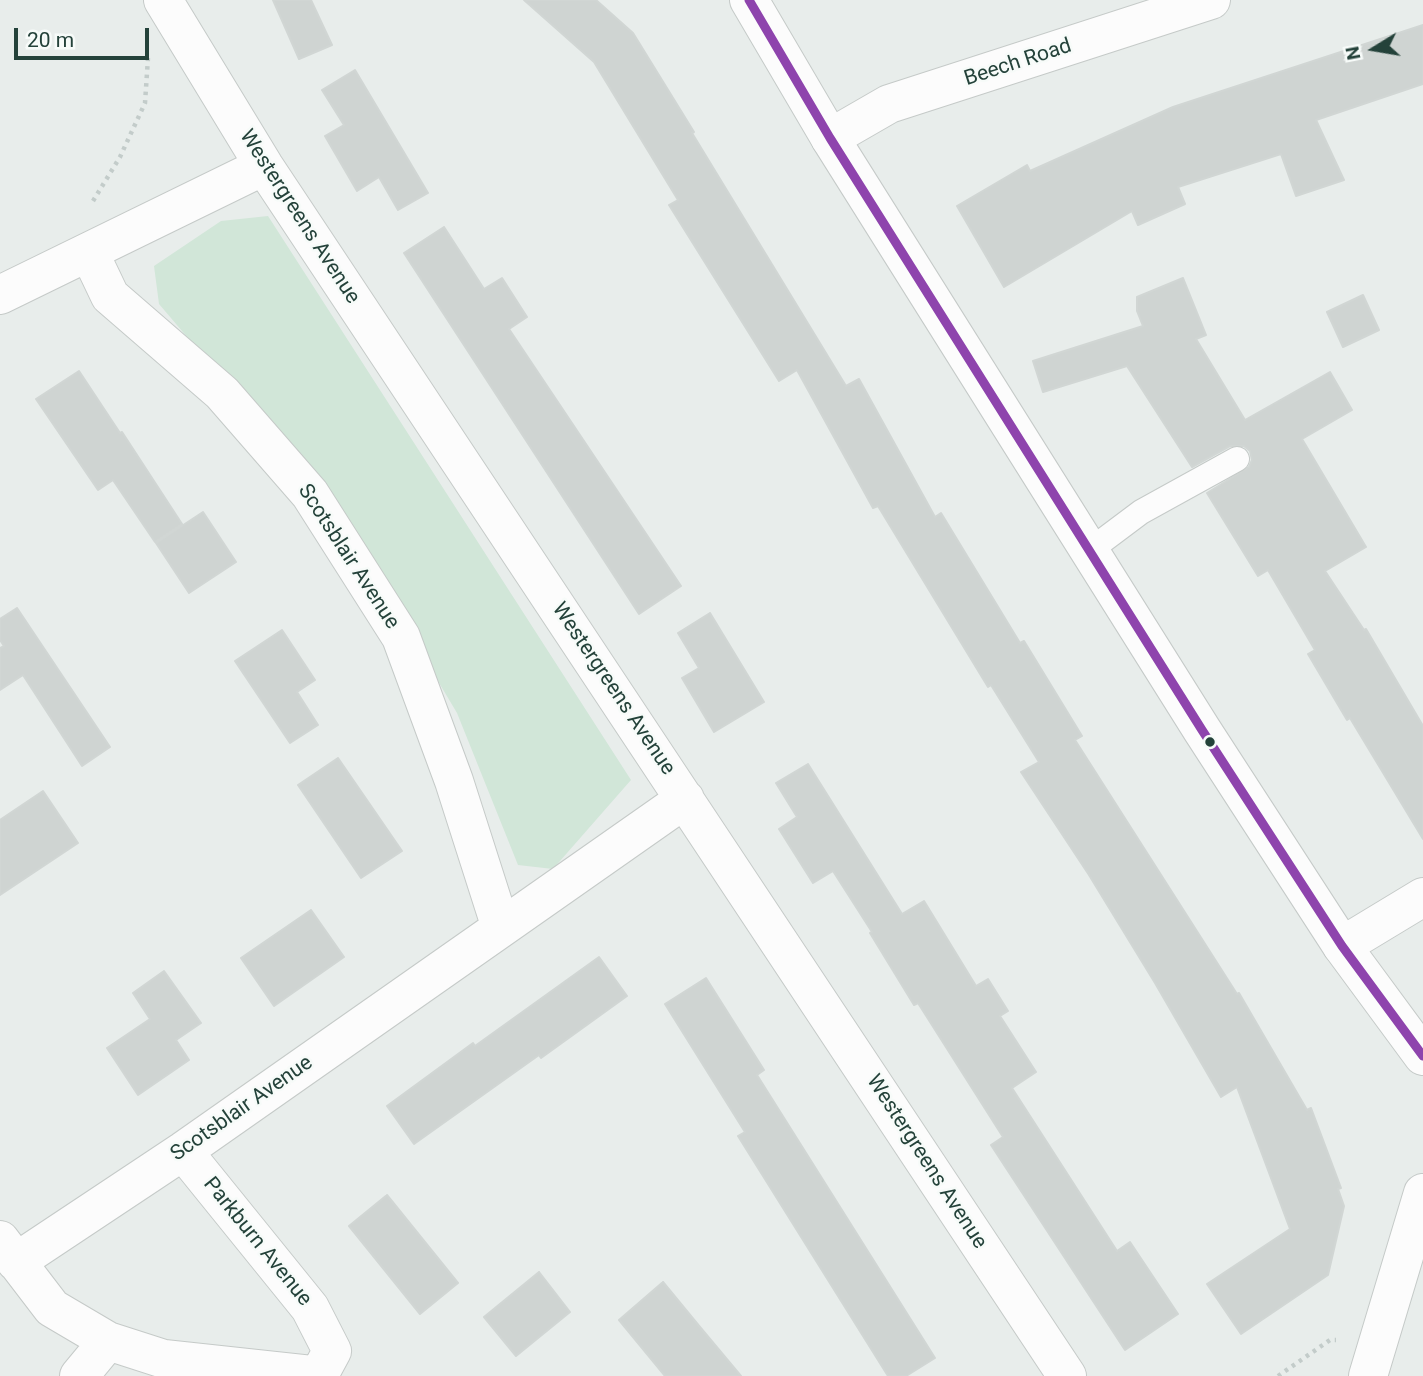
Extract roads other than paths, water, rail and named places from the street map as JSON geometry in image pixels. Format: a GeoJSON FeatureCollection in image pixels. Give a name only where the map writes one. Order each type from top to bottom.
{"type":"FeatureCollection","features":[{"type":"Feature","properties":{"kind":"street"},"geometry":{"type":"LineString","coordinates":[[749,0],[830,138],[1089,551],[1342,946],[1423,1056]]}},
{"type":"Feature","properties":{"kind":"street","name":"Beech Road"},"geometry":{"type":"LineString","coordinates":[[830,138],[890,104],[1211,0]]}},
{"type":"Feature","properties":{"kind":"street","name":"Westergreens Avenue"},"geometry":{"type":"LineString","coordinates":[[164,2],[264,166],[1068,1376]]}},
{"type":"Feature","properties":{"kind":"street"},"geometry":{"type":"LineString","coordinates":[[0,295],[264,166]]}},
{"type":"Feature","properties":{"kind":"street","name":"Scotsblair Avenue"},"geometry":{"type":"LineString","coordinates":[[89,252],[110,296],[222,393],[310,494],[401,637],[454,781],[500,928]]}},
{"type":"Feature","properties":{"kind":"street","name":"Scotsblair Avenue"},"geometry":{"type":"LineString","coordinates":[[108,1341],[52,1308],[8,1251],[183,1151],[685,799]]}},
{"type":"Feature","properties":{"kind":"street"},"geometry":{"type":"LineString","coordinates":[[1342,946],[1423,897]]}},
{"type":"Feature","properties":{"kind":"street","name":"Parkburn Avenue"},"geometry":{"type":"LineString","coordinates":[[108,1341],[164,1359],[320,1375],[331,1351],[310,1308],[183,1151]]}},
{"type":"Feature","properties":{"kind":"street"},"geometry":{"type":"LineString","coordinates":[[1368,1376],[1423,1193]]}},
{"type":"Feature","properties":{"kind":"street"},"geometry":{"type":"LineString","coordinates":[[79,1376],[108,1341]]}},
{"type":"Feature","properties":{"kind":"lane"},"geometry":{"type":"LineString","coordinates":[[1089,551],[1141,512],[1237,458]]}}]}
